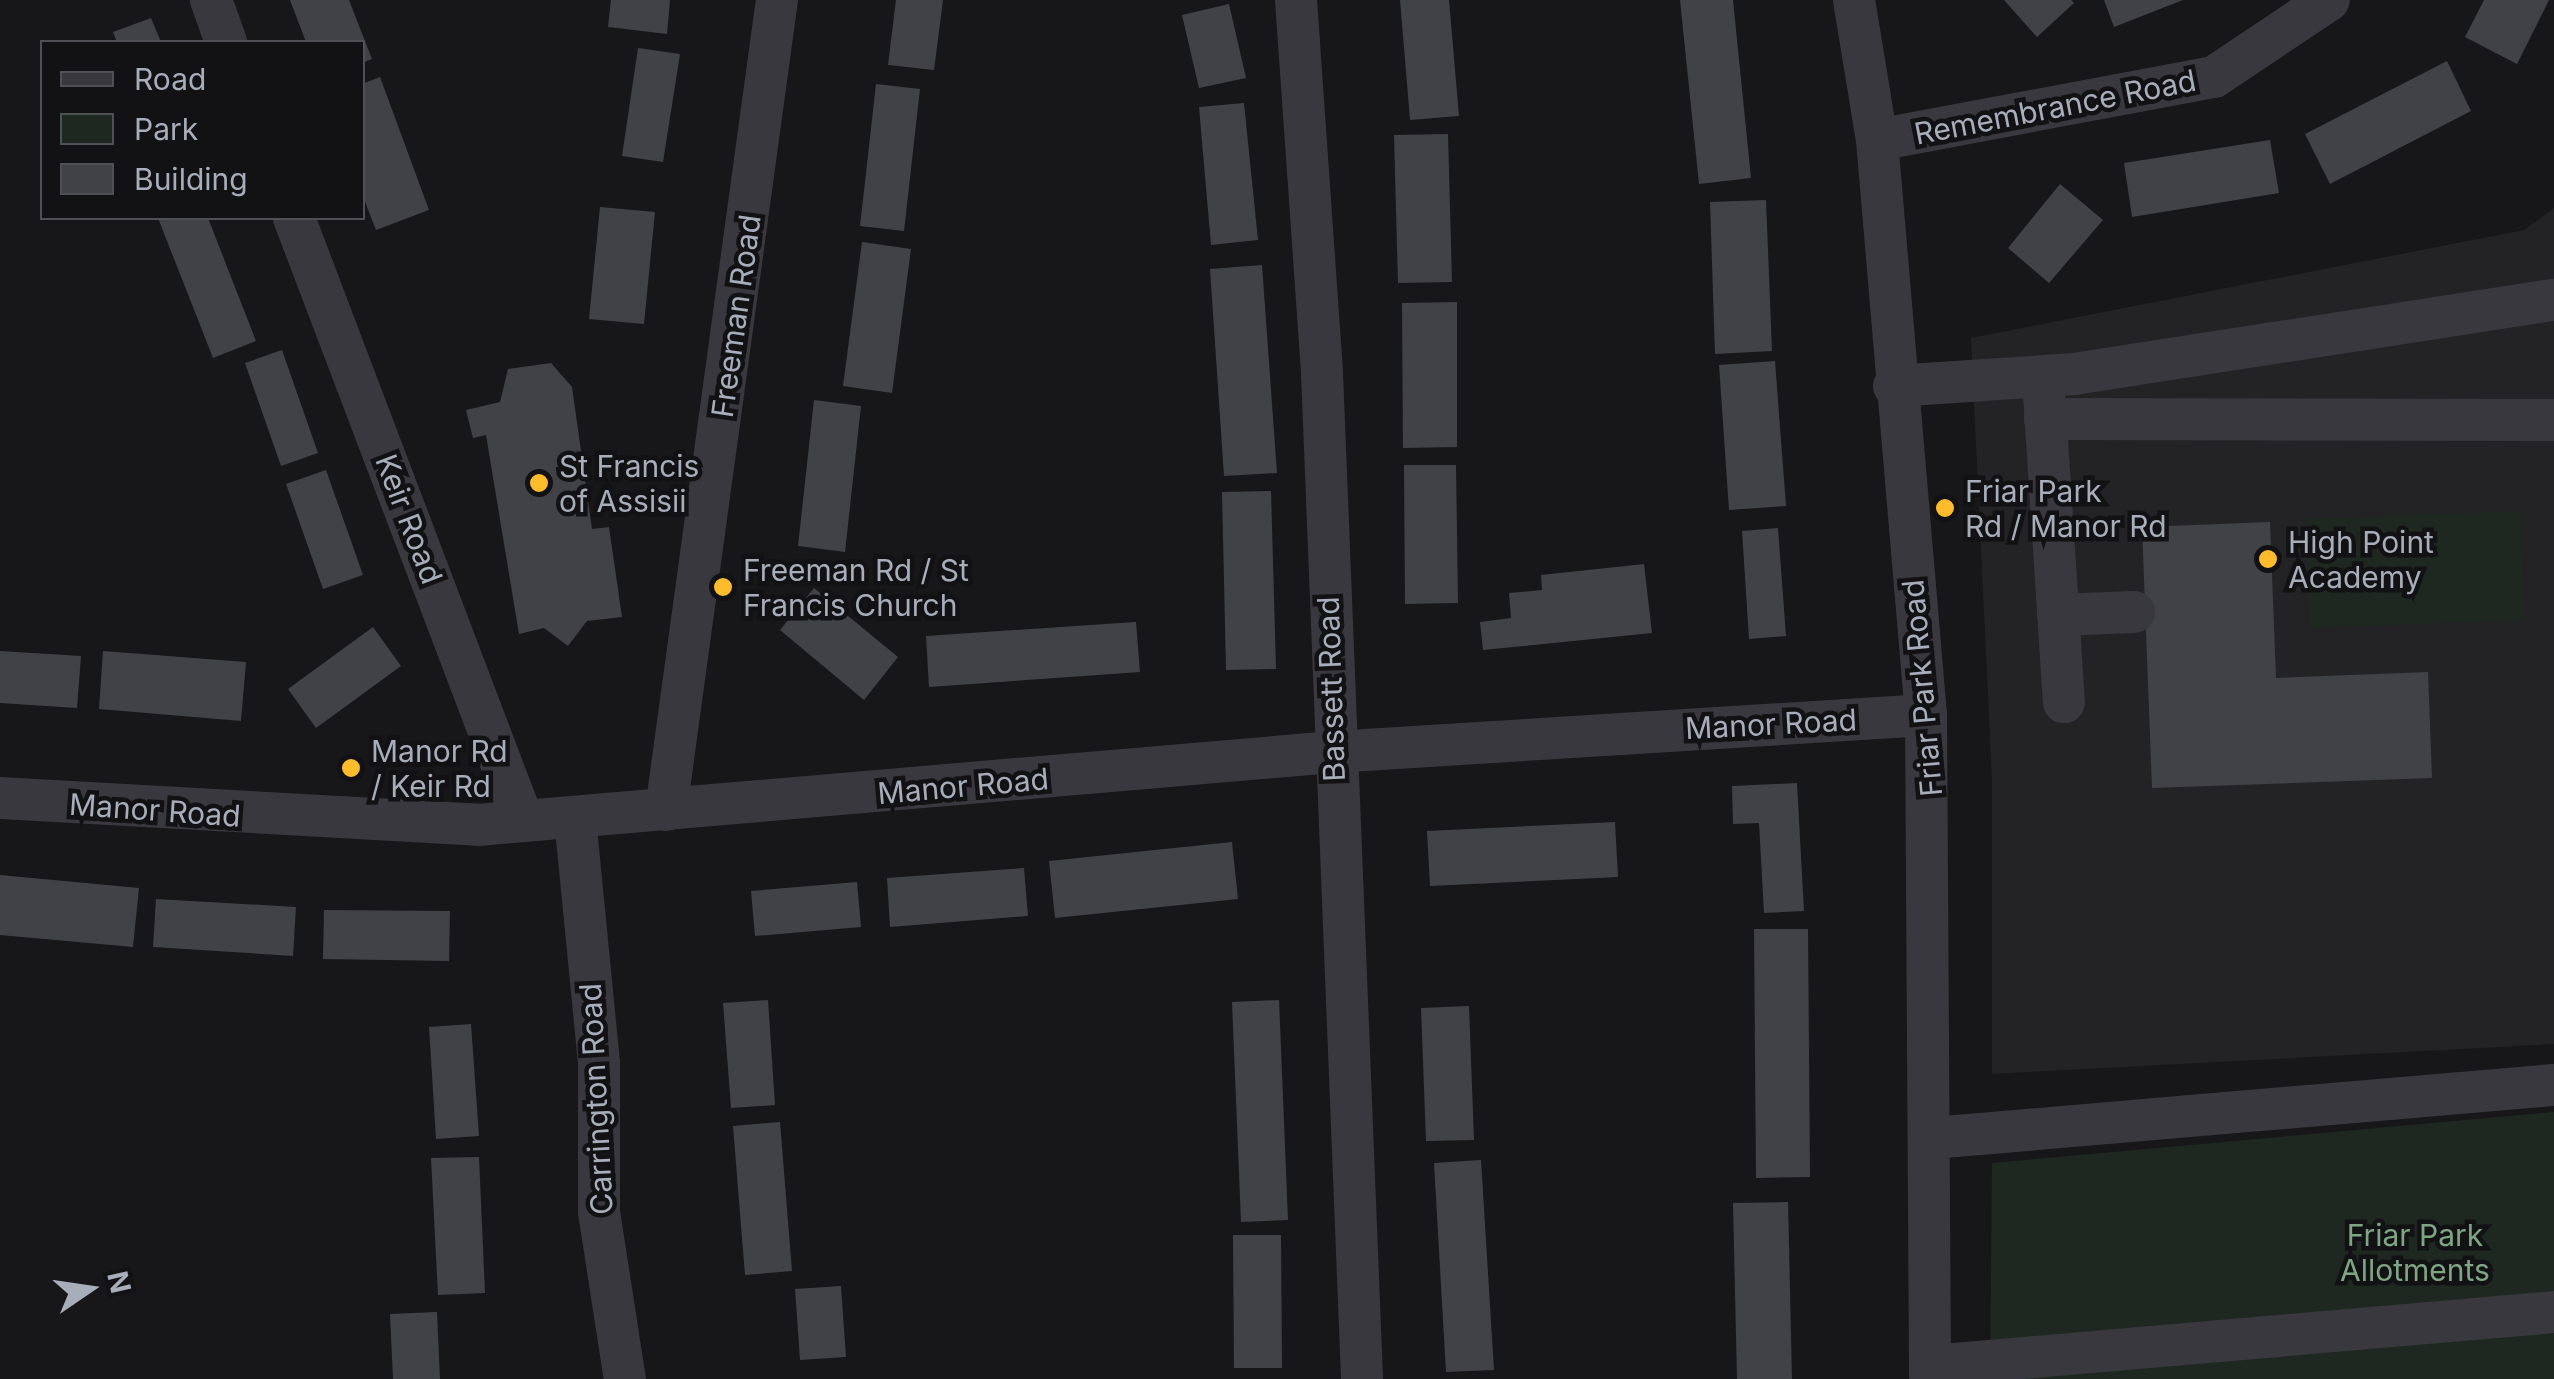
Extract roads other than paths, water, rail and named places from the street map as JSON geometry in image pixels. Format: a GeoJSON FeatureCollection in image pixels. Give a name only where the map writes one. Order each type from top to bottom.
{"type":"FeatureCollection","features":[{"type":"Feature","properties":{"kind":"street"},"geometry":{"type":"LineString","coordinates":[[210,0],[225,40]]}},
{"type":"Feature","properties":{"kind":"street","name":"Freeman Road"},"geometry":{"type":"LineString","coordinates":[[666,810],[777,0]]}},
{"type":"Feature","properties":{"kind":"street","name":"Bassett Road"},"geometry":{"type":"LineString","coordinates":[[1296,0],[1322,372],[1333,752],[1362,1379]]}},
{"type":"Feature","properties":{"kind":"street","name":"Friar Park Road"},"geometry":{"type":"LineString","coordinates":[[1854,0],[1877,140],[1894,386],[1926,715],[1931,1372]]}},
{"type":"Feature","properties":{"kind":"street","name":"Remembrance Road"},"geometry":{"type":"LineString","coordinates":[[1877,140],[2214,77],[2329,0]]}},
{"type":"Feature","properties":{"kind":"street","name":"Keir Road"},"geometry":{"type":"LineString","coordinates":[[295,220],[523,822]]}},
{"type":"Feature","properties":{"kind":"street"},"geometry":{"type":"LineString","coordinates":[[1894,386],[2043,375],[2554,300]]}},
{"type":"Feature","properties":{"kind":"street"},"geometry":{"type":"LineString","coordinates":[[2043,375],[2064,702]]}},
{"type":"Feature","properties":{"kind":"street"},"geometry":{"type":"LineString","coordinates":[[2045,419],[2554,420]]}},
{"type":"Feature","properties":{"kind":"street"},"geometry":{"type":"LineString","coordinates":[[2058,615],[2134,612]]}},
{"type":"Feature","properties":{"kind":"street","name":"Manor Road"},"geometry":{"type":"LineString","coordinates":[[0,798],[402,827],[523,822],[1333,752],[1926,715]]}},
{"type":"Feature","properties":{"kind":"street","name":"Carrington Road"},"geometry":{"type":"LineString","coordinates":[[576,818],[598,1063],[599,1212],[625,1379]]}},
{"type":"Feature","properties":{"kind":"street"},"geometry":{"type":"LineString","coordinates":[[1932,1138],[2554,1085]]}},
{"type":"Feature","properties":{"kind":"street"},"geometry":{"type":"LineString","coordinates":[[1931,1372],[2554,1312]]}},
{"type":"Feature","properties":{"kind":"place","name":"St Francis of Assisii"},"geometry":{"type":"Point","coordinates":[539,483]}},
{"type":"Feature","properties":{"kind":"place","name":"Friar Park Rd / Manor Rd"},"geometry":{"type":"Point","coordinates":[1945,508]}},
{"type":"Feature","properties":{"kind":"place","name":"High Point Academy"},"geometry":{"type":"Point","coordinates":[2268,559]}},
{"type":"Feature","properties":{"kind":"place","name":"Freeman Rd / St Francis Church"},"geometry":{"type":"Point","coordinates":[723,587]}},
{"type":"Feature","properties":{"kind":"place","name":"Manor Rd / Keir Rd"},"geometry":{"type":"Point","coordinates":[351,768]}},
{"type":"Feature","properties":{"kind":"park label","name":"Friar Park Allotments"},"geometry":{"type":"Point","coordinates":[2415,1252]}}]}
